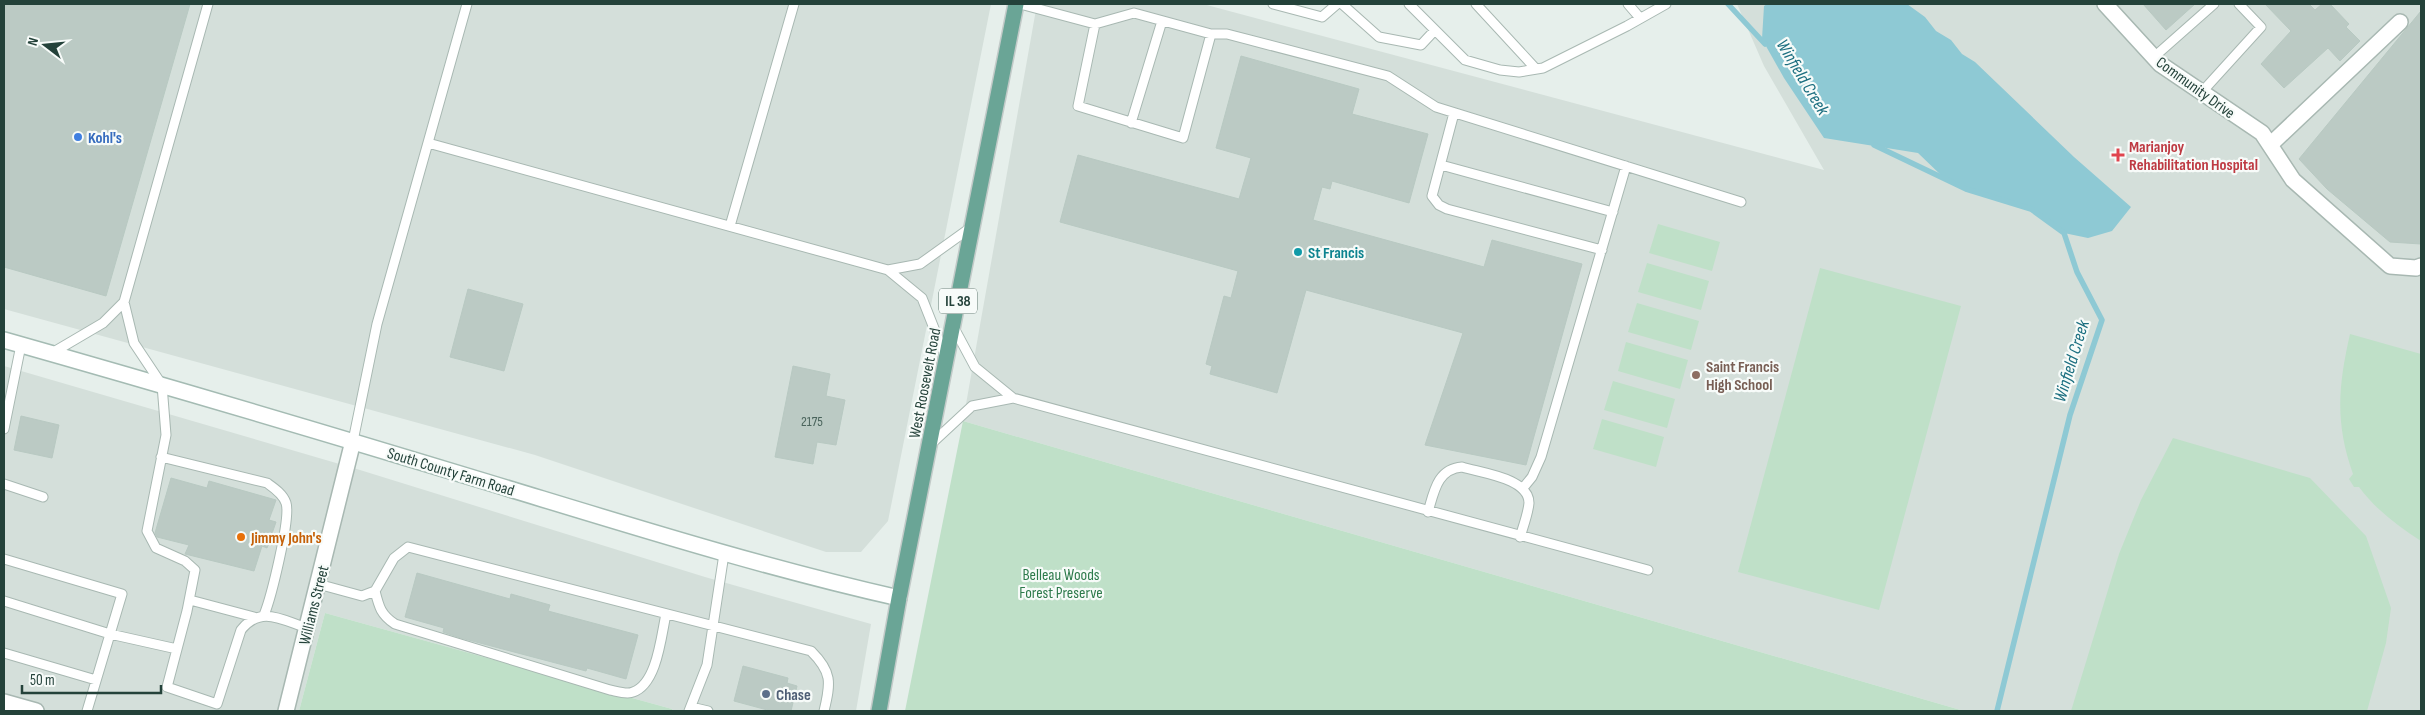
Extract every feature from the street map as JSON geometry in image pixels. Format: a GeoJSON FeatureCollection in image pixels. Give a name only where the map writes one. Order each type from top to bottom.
{"type":"FeatureCollection","features":[{"type":"Feature","properties":{"kind":"main road","name":"West Roosevelt Road"},"geometry":{"type":"LineString","coordinates":[[879,711],[899,598],[1018,4]]}},
{"type":"Feature","properties":{"kind":"main road","name":"Community Drive"},"geometry":{"type":"LineString","coordinates":[[2105,4],[2154,57],[2201,93],[2262,133],[2293,180],[2390,266],[2416,268],[2421,266]]}},
{"type":"Feature","properties":{"kind":"main road"},"geometry":{"type":"LineString","coordinates":[[2270,145],[2400,22]]}},
{"type":"Feature","properties":{"kind":"main road","name":"South County Farm Road"},"geometry":{"type":"LineString","coordinates":[[4,340],[353,441],[724,554],[813,579],[899,598]]}},
{"type":"Feature","properties":{"kind":"main road","name":"Williams Street"},"geometry":{"type":"LineString","coordinates":[[286,711],[353,441]]}},
{"type":"Feature","properties":{"kind":"main road"},"geometry":{"type":"LineString","coordinates":[[4,702],[36,711]]}},
{"type":"Feature","properties":{"kind":"lane"},"geometry":{"type":"LineString","coordinates":[[208,4],[124,302],[134,344],[162,385],[166,435],[147,531],[156,548],[185,561],[195,570],[190,600],[167,687],[217,704],[241,630],[254,617]]}},
{"type":"Feature","properties":{"kind":"lane"},"geometry":{"type":"LineString","coordinates":[[353,441],[377,324],[467,4]]}},
{"type":"Feature","properties":{"kind":"lane"},"geometry":{"type":"LineString","coordinates":[[730,226],[794,4]]}},
{"type":"Feature","properties":{"kind":"lane"},"geometry":{"type":"LineString","coordinates":[[1018,4],[1095,24],[1134,13],[1210,34],[1227,34],[1388,76],[1436,107],[1741,202]]}},
{"type":"Feature","properties":{"kind":"lane"},"geometry":{"type":"LineString","coordinates":[[1273,4],[1322,17],[1337,4]]}},
{"type":"Feature","properties":{"kind":"lane"},"geometry":{"type":"LineString","coordinates":[[1342,4],[1379,37],[1421,45],[1435,30]]}},
{"type":"Feature","properties":{"kind":"lane"},"geometry":{"type":"LineString","coordinates":[[1409,4],[1465,60],[1500,70],[1519,72],[1551,64],[1666,4]]}},
{"type":"Feature","properties":{"kind":"lane"},"geometry":{"type":"LineString","coordinates":[[1476,4],[1536,69]]}},
{"type":"Feature","properties":{"kind":"lane"},"geometry":{"type":"LineString","coordinates":[[1628,4],[1640,18]]}},
{"type":"Feature","properties":{"kind":"lane"},"geometry":{"type":"LineString","coordinates":[[2154,57],[2214,4]]}},
{"type":"Feature","properties":{"kind":"lane"},"geometry":{"type":"LineString","coordinates":[[2201,93],[2261,27],[2239,4]]}},
{"type":"Feature","properties":{"kind":"lane"},"geometry":{"type":"LineString","coordinates":[[1132,123],[1162,21]]}},
{"type":"Feature","properties":{"kind":"lane"},"geometry":{"type":"LineString","coordinates":[[1095,24],[1078,106],[1183,138],[1210,34]]}},
{"type":"Feature","properties":{"kind":"lane"},"geometry":{"type":"LineString","coordinates":[[1454,113],[1432,196],[1439,205],[1447,209],[1602,250]]}},
{"type":"Feature","properties":{"kind":"lane"},"geometry":{"type":"LineString","coordinates":[[428,142],[888,270],[922,298],[946,361]]}},
{"type":"Feature","properties":{"kind":"lane"},"geometry":{"type":"LineString","coordinates":[[1441,165],[1613,212]]}},
{"type":"Feature","properties":{"kind":"lane"},"geometry":{"type":"LineString","coordinates":[[1523,488],[1532,477],[1541,457],[1626,166]]}},
{"type":"Feature","properties":{"kind":"lane"},"geometry":{"type":"LineString","coordinates":[[888,270],[920,264],[973,226]]}},
{"type":"Feature","properties":{"kind":"lane"},"geometry":{"type":"LineString","coordinates":[[52,353],[103,323],[124,302]]}},
{"type":"Feature","properties":{"kind":"lane"},"geometry":{"type":"LineString","coordinates":[[953,326],[975,367],[1013,398],[1520,537],[1648,570]]}},
{"type":"Feature","properties":{"kind":"lane"},"geometry":{"type":"LineString","coordinates":[[4,429],[21,344]]}},
{"type":"Feature","properties":{"kind":"lane"},"geometry":{"type":"LineString","coordinates":[[930,445],[972,406],[1013,398]]}},
{"type":"Feature","properties":{"kind":"lane"},"geometry":{"type":"LineString","coordinates":[[161,457],[267,483],[278,491],[286,504],[284,527],[271,598],[264,615]]}},
{"type":"Feature","properties":{"kind":"lane"},"geometry":{"type":"LineString","coordinates":[[1428,512],[1441,475],[1454,468],[1462,468],[1510,480],[1523,488],[1529,502],[1520,537]]}},
{"type":"Feature","properties":{"kind":"lane"},"geometry":{"type":"LineString","coordinates":[[4,484],[43,497]]}},
{"type":"Feature","properties":{"kind":"lane"},"geometry":{"type":"LineString","coordinates":[[318,584],[362,596],[375,591],[394,558],[408,547],[811,651],[825,665],[830,678],[824,711]]}},
{"type":"Feature","properties":{"kind":"lane"},"geometry":{"type":"LineString","coordinates":[[708,711],[690,709],[707,665],[724,554]]}},
{"type":"Feature","properties":{"kind":"lane"},"geometry":{"type":"LineString","coordinates":[[4,559],[122,594],[87,711]]}},
{"type":"Feature","properties":{"kind":"lane"},"geometry":{"type":"LineString","coordinates":[[375,591],[378,607],[384,617],[395,624],[610,690],[631,693],[646,686],[652,672],[666,614]]}},
{"type":"Feature","properties":{"kind":"lane"},"geometry":{"type":"LineString","coordinates":[[190,600],[254,617],[264,615],[307,628]]}},
{"type":"Feature","properties":{"kind":"lane"},"geometry":{"type":"LineString","coordinates":[[4,601],[110,634],[177,649]]}},
{"type":"Feature","properties":{"kind":"lane"},"geometry":{"type":"LineString","coordinates":[[4,652],[96,680]]}},
{"type":"Feature","properties":{"kind":"shaded area"},"geometry":{"type":"Polygon","coordinates":[[[4,4],[991,4],[888,521],[861,552],[826,552],[535,455],[4,309],[4,4]]]}},
{"type":"Feature","properties":{"kind":"shaded area","name":"Saint Francis High School"},"geometry":{"type":"Polygon","coordinates":[[[1037,4],[1203,4],[1824,170],[1764,66],[1737,4],[2421,4],[2421,711],[1964,711],[963,421],[1037,4]]]}},
{"type":"Feature","properties":{"kind":"shaded area"},"geometry":{"type":"Polygon","coordinates":[[[4,366],[360,470],[705,577],[871,624],[856,711],[672,711],[672,709],[325,613],[299,711],[4,711],[4,366]]]}},
{"type":"Feature","properties":{"kind":"green space"},"geometry":{"type":"Polygon","coordinates":[[[1658,224],[1720,242],[1712,271],[1649,253],[1658,224]]]}},
{"type":"Feature","properties":{"kind":"green space"},"geometry":{"type":"Polygon","coordinates":[[[1647,263],[1709,281],[1701,310],[1638,292],[1647,263]]]}},
{"type":"Feature","properties":{"kind":"green space"},"geometry":{"type":"Polygon","coordinates":[[[1820,268],[1961,306],[1879,610],[1738,572],[1820,268]]]}},
{"type":"Feature","properties":{"kind":"green space"},"geometry":{"type":"Polygon","coordinates":[[[1637,303],[1699,321],[1691,350],[1628,332],[1637,303]]]}},
{"type":"Feature","properties":{"kind":"green space"},"geometry":{"type":"Polygon","coordinates":[[[2350,334],[2421,354],[2421,541],[2388,517],[2359,487],[2354,487],[2349,479],[2353,474],[2343,438],[2340,405],[2343,371],[2350,334]]]}},
{"type":"Feature","properties":{"kind":"green space"},"geometry":{"type":"Polygon","coordinates":[[[1626,342],[1688,360],[1680,389],[1618,371],[1626,342]]]}},
{"type":"Feature","properties":{"kind":"green space"},"geometry":{"type":"Polygon","coordinates":[[[1613,381],[1675,399],[1667,428],[1604,410],[1613,381]]]}},
{"type":"Feature","properties":{"kind":"green space"},"geometry":{"type":"Polygon","coordinates":[[[1602,419],[1664,437],[1656,467],[1593,449],[1602,419]]]}},
{"type":"Feature","properties":{"kind":"green space","name":"Belleau Woods Forest Preserve"},"geometry":{"type":"Polygon","coordinates":[[[963,421],[1964,711],[905,711],[963,421]]]}},
{"type":"Feature","properties":{"kind":"green space"},"geometry":{"type":"Polygon","coordinates":[[[2173,438],[2310,478],[2366,536],[2391,608],[2386,643],[2367,711],[2071,711],[2119,554],[2141,500],[2173,438]]]}},
{"type":"Feature","properties":{"kind":"green space"},"geometry":{"type":"Polygon","coordinates":[[[325,613],[672,709],[672,711],[299,711],[325,613]]]}},
{"type":"Feature","properties":{"kind":"water"},"geometry":{"type":"Polygon","coordinates":[[[1767,4],[1907,4],[1925,17],[1936,31],[1951,40],[1962,54],[1975,62],[2074,157],[2131,207],[2112,231],[2088,238],[2064,233],[2031,209],[1966,189],[1944,178],[1918,153],[1824,138],[1784,78],[1762,39],[1764,6],[1767,4]]]}},
{"type":"Feature","properties":{"kind":"building","name":"Kohl's"},"geometry":{"type":"Polygon","coordinates":[[[4,4],[190,4],[106,296],[4,267],[4,4]]]}},
{"type":"Feature","properties":{"kind":"building"},"geometry":{"type":"Polygon","coordinates":[[[2143,4],[2195,4],[2166,30],[2143,4]]]}},
{"type":"Feature","properties":{"kind":"building"},"geometry":{"type":"Polygon","coordinates":[[[2265,4],[2309,4],[2315,10],[2322,4],[2330,4],[2349,24],[2346,27],[2360,41],[2340,61],[2328,48],[2284,88],[2261,64],[2291,31],[2265,4]]]}},
{"type":"Feature","properties":{"kind":"building"},"geometry":{"type":"Polygon","coordinates":[[[2421,11],[2421,244],[2390,242],[2327,189],[2299,159],[2421,11]]]}},
{"type":"Feature","properties":{"kind":"building","name":"St Francis"},"geometry":{"type":"Polygon","coordinates":[[[1241,56],[1359,89],[1352,114],[1428,134],[1409,203],[1332,181],[1330,189],[1322,187],[1313,220],[1484,267],[1492,240],[1582,264],[1526,465],[1425,445],[1463,333],[1306,290],[1277,393],[1210,374],[1212,366],[1206,364],[1224,296],[1231,298],[1238,271],[1060,222],[1078,155],[1239,199],[1251,158],[1216,148],[1241,56]]]}},
{"type":"Feature","properties":{"kind":"building"},"geometry":{"type":"Polygon","coordinates":[[[468,289],[523,304],[504,371],[450,357],[468,289]]]}},
{"type":"Feature","properties":{"kind":"building"},"geometry":{"type":"Polygon","coordinates":[[[793,366],[830,374],[826,396],[845,400],[836,445],[817,442],[813,464],[775,457],[793,366]]]}},
{"type":"Feature","properties":{"kind":"building"},"geometry":{"type":"Polygon","coordinates":[[[21,416],[59,425],[52,458],[14,450],[21,416]]]}},
{"type":"Feature","properties":{"kind":"building"},"geometry":{"type":"Polygon","coordinates":[[[171,478],[207,488],[209,481],[276,500],[269,520],[276,522],[267,548],[262,546],[254,571],[185,554],[189,545],[157,537],[155,533],[171,478]]]}},
{"type":"Feature","properties":{"kind":"building"},"geometry":{"type":"Polygon","coordinates":[[[417,573],[510,599],[511,594],[550,605],[548,611],[638,635],[626,679],[587,668],[586,671],[461,638],[443,632],[444,628],[405,617],[417,573]]]}},
{"type":"Feature","properties":{"kind":"building","name":"Chase"},"geometry":{"type":"Polygon","coordinates":[[[743,666],[788,678],[787,683],[797,686],[791,711],[771,711],[734,701],[743,666]]]}},
{"type":"Feature","properties":{"kind":"waterway","name":"Winfield Creek"},"geometry":{"type":"LineString","coordinates":[[1728,4],[1765,44]]}},
{"type":"Feature","properties":{"kind":"waterway","name":"Winfield Creek"},"geometry":{"type":"LineString","coordinates":[[1874,145],[1966,189],[2031,209],[2064,233],[2077,272],[2102,320],[2070,415],[1997,711]]}},
{"type":"Feature","properties":{"kind":"place","name":"Kohl's"},"geometry":{"type":"Point","coordinates":[78,137]}},
{"type":"Feature","properties":{"kind":"place","name":"Marianjoy Rehabilitation Hospital"},"geometry":{"type":"Point","coordinates":[2118,155]}},
{"type":"Feature","properties":{"kind":"place","name":"St Francis"},"geometry":{"type":"Point","coordinates":[1298,252]}},
{"type":"Feature","properties":{"kind":"place","name":"Saint Francis High School"},"geometry":{"type":"Point","coordinates":[1696,375]}},
{"type":"Feature","properties":{"kind":"place","name":"Jimmy John's"},"geometry":{"type":"Point","coordinates":[241,537]}},
{"type":"Feature","properties":{"kind":"place","name":"Chase"},"geometry":{"type":"Point","coordinates":[766,694]}}]}
